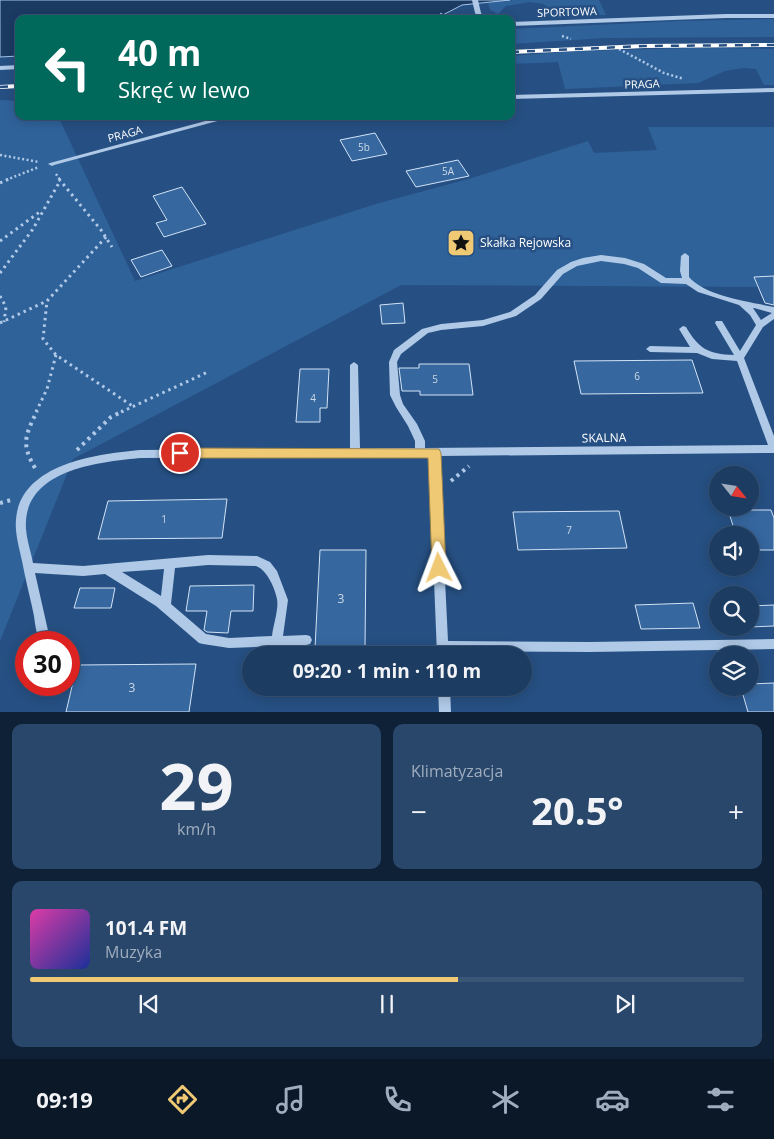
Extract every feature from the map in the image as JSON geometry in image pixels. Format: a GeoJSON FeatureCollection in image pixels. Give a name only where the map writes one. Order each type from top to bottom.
{"type":"FeatureCollection","features":[{"type":"Feature","properties":{"kind":"street"},"geometry":{"type":"LineString","coordinates":[[475,0],[480,15]]}},
{"type":"Feature","properties":{"kind":"street","name":"SPORTOWA"},"geometry":{"type":"LineString","coordinates":[[515,24],[774,16]]}},
{"type":"Feature","properties":{"kind":"street"},"geometry":{"type":"LineString","coordinates":[[0,68],[15,67]]}},
{"type":"Feature","properties":{"kind":"street","name":"PRAGA"},"geometry":{"type":"LineString","coordinates":[[515,97],[774,90]]}},
{"type":"Feature","properties":{"kind":"street","name":"PRAGA"},"geometry":{"type":"LineString","coordinates":[[52,164],[218,120]]}},
{"type":"Feature","properties":{"kind":"street"},"geometry":{"type":"LineString","coordinates":[[685,256],[684,274],[687,282]]}},
{"type":"Feature","properties":{"kind":"street"},"geometry":{"type":"LineString","coordinates":[[420,452],[420,441],[395,395],[393,362],[397,352],[425,331],[441,327],[483,323],[513,314],[538,297],[560,272],[574,264],[601,258],[625,261],[640,266],[664,281],[687,282],[723,298],[774,310]]}},
{"type":"Feature","properties":{"kind":"street"},"geometry":{"type":"LineString","coordinates":[[743,303],[753,313],[760,325]]}},
{"type":"Feature","properties":{"kind":"street"},"geometry":{"type":"LineString","coordinates":[[740,358],[760,325],[774,315]]}},
{"type":"Feature","properties":{"kind":"street"},"geometry":{"type":"LineString","coordinates":[[719,323],[740,358],[774,449]]}},
{"type":"Feature","properties":{"kind":"street"},"geometry":{"type":"LineString","coordinates":[[683,329],[698,350]]}},
{"type":"Feature","properties":{"kind":"street"},"geometry":{"type":"LineString","coordinates":[[650,349],[698,350],[714,357],[740,358]]}},
{"type":"Feature","properties":{"kind":"street"},"geometry":{"type":"LineString","coordinates":[[354,365],[355,453]]}},
{"type":"Feature","properties":{"kind":"street","name":"SKALNA"},"geometry":{"type":"LineString","coordinates":[[60,472],[109,456],[141,454],[774,449]]}},
{"type":"Feature","properties":{"kind":"street"},"geometry":{"type":"LineString","coordinates":[[434,453],[442,646]]}},
{"type":"Feature","properties":{"kind":"street"},"geometry":{"type":"LineString","coordinates":[[42,631],[22,529],[22,513],[31,492],[50,476],[60,472]]}},
{"type":"Feature","properties":{"kind":"street"},"geometry":{"type":"LineString","coordinates":[[30,568],[83,571],[230,559],[257,561],[266,565],[273,574],[283,600],[277,640]]}},
{"type":"Feature","properties":{"kind":"street"},"geometry":{"type":"LineString","coordinates":[[164,606],[170,564]]}},
{"type":"Feature","properties":{"kind":"street"},"geometry":{"type":"LineString","coordinates":[[107,569],[164,606],[203,639],[229,643],[306,640]]}},
{"type":"Feature","properties":{"kind":"street"},"geometry":{"type":"LineString","coordinates":[[532,648],[774,644]]}},
{"type":"Feature","properties":{"kind":"street"},"geometry":{"type":"LineString","coordinates":[[444,696],[445,712]]}},
{"type":"Feature","properties":{"kind":"path"},"geometry":{"type":"LineString","coordinates":[[619,49],[664,73],[687,80]]}},
{"type":"Feature","properties":{"kind":"path"},"geometry":{"type":"LineString","coordinates":[[0,155],[52,164]]}},
{"type":"Feature","properties":{"kind":"path"},"geometry":{"type":"LineString","coordinates":[[52,164],[60,181],[112,247]]}},
{"type":"Feature","properties":{"kind":"path"},"geometry":{"type":"LineString","coordinates":[[0,183],[33,168],[52,164]]}},
{"type":"Feature","properties":{"kind":"path"},"geometry":{"type":"LineString","coordinates":[[0,273],[16,253],[60,181]]}},
{"type":"Feature","properties":{"kind":"path"},"geometry":{"type":"LineString","coordinates":[[0,241],[18,226],[42,211]]}},
{"type":"Feature","properties":{"kind":"path"},"geometry":{"type":"LineString","coordinates":[[2,322],[48,301],[69,275],[106,237]]}},
{"type":"Feature","properties":{"kind":"path"},"geometry":{"type":"LineString","coordinates":[[0,296],[6,307],[2,322]]}},
{"type":"Feature","properties":{"kind":"path"},"geometry":{"type":"LineString","coordinates":[[48,301],[43,339],[56,354],[134,407]]}},
{"type":"Feature","properties":{"kind":"path"},"geometry":{"type":"LineString","coordinates":[[44,481],[26,452],[27,432],[47,389],[56,354]]}},
{"type":"Feature","properties":{"kind":"path"},"geometry":{"type":"LineString","coordinates":[[60,472],[80,446],[111,417],[208,372]]}},
{"type":"Feature","properties":{"kind":"path"},"geometry":{"type":"LineString","coordinates":[[448,483],[475,461]]}},
{"type":"Feature","properties":{"kind":"shaded area"},"geometry":{"type":"Polygon","coordinates":[[[0,0],[510,0],[462,5],[443,15],[15,15],[15,56],[0,57],[0,0]]]}},
{"type":"Feature","properties":{"kind":"shaded area"},"geometry":{"type":"Polygon","coordinates":[[[513,0],[599,0],[606,15],[564,16],[543,4],[530,2],[506,6],[498,14],[490,10],[488,2],[513,0]]]}},
{"type":"Feature","properties":{"kind":"shaded area"},"geometry":{"type":"Polygon","coordinates":[[[774,19],[774,37],[606,38],[515,44],[515,29],[680,21],[774,19]]]}},
{"type":"Feature","properties":{"kind":"shaded area"},"geometry":{"type":"Polygon","coordinates":[[[696,48],[774,49],[774,85],[764,85],[756,69],[743,68],[725,71],[698,83],[565,89],[558,62],[515,64],[515,56],[575,51],[696,48]]]}},
{"type":"Feature","properties":{"kind":"shaded area"},"geometry":{"type":"Polygon","coordinates":[[[0,100],[15,101],[15,120],[60,120],[135,281],[376,204],[472,178],[588,141],[594,153],[657,150],[648,127],[774,127],[774,287],[401,285],[73,459],[0,641],[0,100]]]}},
{"type":"Feature","properties":{"kind":"building"},"geometry":{"type":"Polygon","coordinates":[[[375,133],[387,154],[352,161],[340,140],[375,133]]]}},
{"type":"Feature","properties":{"kind":"building"},"geometry":{"type":"Polygon","coordinates":[[[458,160],[469,176],[416,187],[406,171],[458,160]]]}},
{"type":"Feature","properties":{"kind":"building"},"geometry":{"type":"Polygon","coordinates":[[[182,187],[206,224],[164,237],[156,223],[167,220],[153,196],[182,187]]]}},
{"type":"Feature","properties":{"kind":"building"},"geometry":{"type":"Polygon","coordinates":[[[162,250],[172,266],[141,277],[131,260],[162,250]]]}},
{"type":"Feature","properties":{"kind":"building"},"geometry":{"type":"Polygon","coordinates":[[[774,276],[774,305],[765,303],[754,277],[774,276]]]}},
{"type":"Feature","properties":{"kind":"building"},"geometry":{"type":"Polygon","coordinates":[[[403,303],[405,323],[382,324],[380,305],[403,303]]]}},
{"type":"Feature","properties":{"kind":"building"},"geometry":{"type":"Polygon","coordinates":[[[692,360],[703,393],[581,394],[574,361],[692,360]]]}},
{"type":"Feature","properties":{"kind":"building"},"geometry":{"type":"Polygon","coordinates":[[[419,364],[469,364],[473,395],[420,395],[420,391],[402,391],[399,368],[419,368],[419,364]]]}},
{"type":"Feature","properties":{"kind":"building"},"geometry":{"type":"Polygon","coordinates":[[[300,369],[329,369],[327,408],[320,408],[320,422],[296,422],[300,369]]]}},
{"type":"Feature","properties":{"kind":"building"},"geometry":{"type":"Polygon","coordinates":[[[227,499],[222,538],[98,539],[108,501],[227,499]]]}},
{"type":"Feature","properties":{"kind":"building"},"geometry":{"type":"Polygon","coordinates":[[[759,510],[771,510],[774,518],[774,550],[759,550],[759,526],[733,526],[730,516],[759,516],[759,510]]]}},
{"type":"Feature","properties":{"kind":"building"},"geometry":{"type":"Polygon","coordinates":[[[619,511],[627,548],[518,550],[513,512],[619,511]]]}},
{"type":"Feature","properties":{"kind":"building"},"geometry":{"type":"Polygon","coordinates":[[[320,550],[366,550],[365,646],[315,646],[320,550]]]}},
{"type":"Feature","properties":{"kind":"building"},"geometry":{"type":"Polygon","coordinates":[[[254,585],[253,611],[231,611],[228,633],[207,632],[204,630],[207,611],[186,611],[190,586],[254,585]]]}},
{"type":"Feature","properties":{"kind":"building"},"geometry":{"type":"Polygon","coordinates":[[[80,588],[115,588],[111,608],[74,608],[80,588]]]}},
{"type":"Feature","properties":{"kind":"building"},"geometry":{"type":"Polygon","coordinates":[[[693,603],[700,628],[641,629],[635,605],[693,603]]]}},
{"type":"Feature","properties":{"kind":"building"},"geometry":{"type":"Polygon","coordinates":[[[774,605],[774,626],[759,627],[759,606],[774,605]]]}},
{"type":"Feature","properties":{"kind":"building"},"geometry":{"type":"Polygon","coordinates":[[[196,664],[189,712],[66,712],[70,696],[80,696],[80,665],[196,664]]]}},
{"type":"Feature","properties":{"kind":"building"},"geometry":{"type":"Polygon","coordinates":[[[774,683],[774,712],[748,712],[743,696],[759,696],[759,684],[774,683]]]}},
{"type":"Feature","properties":{"kind":"railway"},"geometry":{"type":"LineString","coordinates":[[515,52],[644,46],[774,45]]}},
{"type":"Feature","properties":{"kind":"railway"},"geometry":{"type":"LineString","coordinates":[[0,87],[15,86]]}},
{"type":"Feature","properties":{"kind":"place","name":"Skałka Rejowska"},"geometry":{"type":"Point","coordinates":[461,243]}},
{"type":"Feature","properties":{"kind":"route"},"geometry":{"type":"LineString","coordinates":[[180,453],[434,453],[439,568]]}}]}
